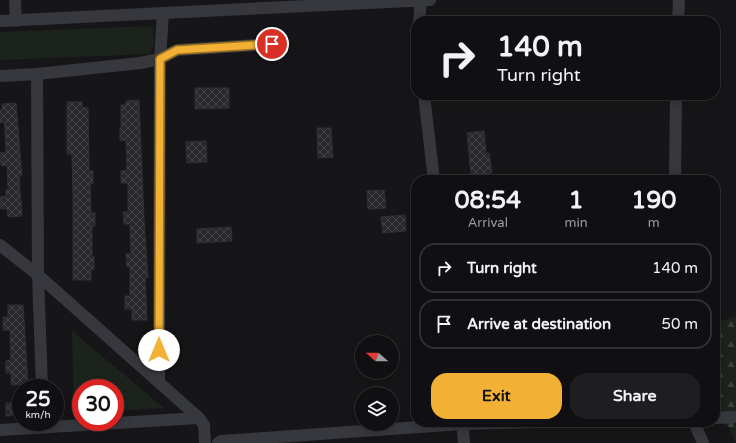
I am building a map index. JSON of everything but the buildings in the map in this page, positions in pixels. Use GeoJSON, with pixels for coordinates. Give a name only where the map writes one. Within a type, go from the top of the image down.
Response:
{"type":"FeatureCollection","features":[{"type":"Feature","properties":{"kind":"street"},"geometry":{"type":"LineString","coordinates":[[15,0],[16,21]]}},
{"type":"Feature","properties":{"kind":"street"},"geometry":{"type":"LineString","coordinates":[[419,16],[421,0]]}},
{"type":"Feature","properties":{"kind":"street"},"geometry":{"type":"LineString","coordinates":[[0,21],[430,0]]}},
{"type":"Feature","properties":{"kind":"street"},"geometry":{"type":"LineString","coordinates":[[678,0],[678,16]]}},
{"type":"Feature","properties":{"kind":"street"},"geometry":{"type":"LineString","coordinates":[[159,381],[160,59],[163,13]]}},
{"type":"Feature","properties":{"kind":"street"},"geometry":{"type":"LineString","coordinates":[[0,76],[140,64],[160,59],[177,50],[272,44]]}},
{"type":"Feature","properties":{"kind":"street"},"geometry":{"type":"LineString","coordinates":[[37,74],[38,275],[42,379]]}},
{"type":"Feature","properties":{"kind":"street"},"geometry":{"type":"LineString","coordinates":[[425,100],[433,175]]}},
{"type":"Feature","properties":{"kind":"street"},"geometry":{"type":"LineString","coordinates":[[675,175],[676,100]]}},
{"type":"Feature","properties":{"kind":"street"},"geometry":{"type":"LineString","coordinates":[[0,245],[38,275],[159,381],[221,442],[411,427]]}},
{"type":"Feature","properties":{"kind":"street"},"geometry":{"type":"LineString","coordinates":[[720,418],[736,417]]}},
{"type":"Feature","properties":{"kind":"street"},"geometry":{"type":"LineString","coordinates":[[64,424],[201,421]]}},
{"type":"Feature","properties":{"kind":"street"},"geometry":{"type":"LineString","coordinates":[[201,421],[205,443]]}},
{"type":"Feature","properties":{"kind":"street"},"geometry":{"type":"LineString","coordinates":[[462,427],[464,443]]}},
{"type":"Feature","properties":{"kind":"street"},"geometry":{"type":"LineString","coordinates":[[696,427],[703,443]]}},
{"type":"Feature","properties":{"kind":"street"},"geometry":{"type":"LineString","coordinates":[[0,430],[12,428]]}},
{"type":"Feature","properties":{"kind":"green space"},"geometry":{"type":"Polygon","coordinates":[[[153,26],[154,44],[150,54],[0,60],[0,32],[153,26]]]}},
{"type":"Feature","properties":{"kind":"green space"},"geometry":{"type":"Polygon","coordinates":[[[736,317],[736,443],[729,427],[720,421],[720,321],[736,317]]]}},
{"type":"Feature","properties":{"kind":"green space"},"geometry":{"type":"Polygon","coordinates":[[[72,331],[164,408],[124,410],[124,379],[73,379],[72,331]]]}},
{"type":"Feature","properties":{"kind":"route"},"geometry":{"type":"LineString","coordinates":[[159,350],[160,59],[177,50],[272,44]]}}]}
